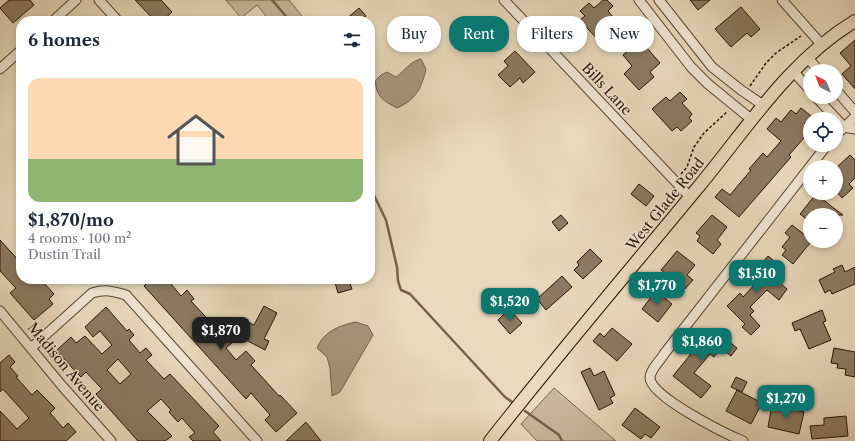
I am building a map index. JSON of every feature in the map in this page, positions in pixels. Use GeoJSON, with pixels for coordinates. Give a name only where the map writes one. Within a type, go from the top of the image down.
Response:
{"type":"FeatureCollection","features":[{"type":"Feature","properties":{"kind":"main road","name":"West Glade Road"},"geometry":{"type":"LineString","coordinates":[[490,441],[690,197],[782,81],[822,45],[855,21]]}},
{"type":"Feature","properties":{"kind":"street"},"geometry":{"type":"LineString","coordinates":[[58,16],[76,0]]}},
{"type":"Feature","properties":{"kind":"street"},"geometry":{"type":"LineString","coordinates":[[99,0],[113,16]]}},
{"type":"Feature","properties":{"kind":"street","name":"Bills Lane"},"geometry":{"type":"LineString","coordinates":[[504,0],[690,197]]}},
{"type":"Feature","properties":{"kind":"street"},"geometry":{"type":"LineString","coordinates":[[639,0],[689,65],[752,120]]}},
{"type":"Feature","properties":{"kind":"street"},"geometry":{"type":"LineString","coordinates":[[659,0],[712,67],[763,105]]}},
{"type":"Feature","properties":{"kind":"street"},"geometry":{"type":"LineString","coordinates":[[782,0],[822,45]]}},
{"type":"Feature","properties":{"kind":"street"},"geometry":{"type":"LineString","coordinates":[[665,35],[678,25]]}},
{"type":"Feature","properties":{"kind":"street"},"geometry":{"type":"LineString","coordinates":[[689,65],[701,54]]}},
{"type":"Feature","properties":{"kind":"street"},"geometry":{"type":"LineString","coordinates":[[0,70],[16,55]]}},
{"type":"Feature","properties":{"kind":"street"},"geometry":{"type":"LineString","coordinates":[[808,58],[813,64]]}},
{"type":"Feature","properties":{"kind":"street"},"geometry":{"type":"LineString","coordinates":[[793,71],[803,82]]}},
{"type":"Feature","properties":{"kind":"street"},"geometry":{"type":"LineString","coordinates":[[715,89],[725,77]]}},
{"type":"Feature","properties":{"kind":"street"},"geometry":{"type":"LineString","coordinates":[[843,100],[854,116],[844,127]]}},
{"type":"Feature","properties":{"kind":"street"},"geometry":{"type":"LineString","coordinates":[[823,104],[844,127],[855,129]]}},
{"type":"Feature","properties":{"kind":"street"},"geometry":{"type":"LineString","coordinates":[[743,441],[696,418],[670,401],[653,385],[650,379],[652,372],[664,354],[822,152]]}},
{"type":"Feature","properties":{"kind":"street"},"geometry":{"type":"LineString","coordinates":[[31,348],[92,294],[102,290],[126,295],[251,439]]}},
{"type":"Feature","properties":{"kind":"street","name":"Madison Avenue"},"geometry":{"type":"LineString","coordinates":[[0,311],[63,387],[111,441]]}},
{"type":"Feature","properties":{"kind":"shaded area"},"geometry":{"type":"Polygon","coordinates":[[[226,0],[289,0],[302,16],[266,16],[257,5],[243,16],[239,16],[226,0]]]}},
{"type":"Feature","properties":{"kind":"shaded area"},"geometry":{"type":"Polygon","coordinates":[[[421,59],[426,69],[420,87],[409,101],[397,108],[388,103],[379,95],[375,81],[381,75],[387,72],[396,77],[411,64],[421,59]]]}},
{"type":"Feature","properties":{"kind":"shaded area"},"geometry":{"type":"Polygon","coordinates":[[[356,322],[368,326],[373,335],[340,392],[332,396],[330,368],[327,357],[317,348],[323,338],[333,330],[356,322]]]}},
{"type":"Feature","properties":{"kind":"shaded area"},"geometry":{"type":"Polygon","coordinates":[[[554,388],[616,441],[537,441],[521,424],[554,388]]]}},
{"type":"Feature","properties":{"kind":"building"},"geometry":{"type":"Polygon","coordinates":[[[9,0],[30,0],[34,5],[21,16],[16,16],[16,20],[13,23],[0,8],[9,0]]]}},
{"type":"Feature","properties":{"kind":"building"},"geometry":{"type":"Polygon","coordinates":[[[135,0],[161,0],[172,12],[168,16],[150,16],[135,0]]]}},
{"type":"Feature","properties":{"kind":"building"},"geometry":{"type":"Polygon","coordinates":[[[603,0],[607,0],[613,6],[608,11],[612,16],[595,16],[595,37],[587,28],[587,16],[580,11],[589,3],[594,8],[603,0]]]}},
{"type":"Feature","properties":{"kind":"building"},"geometry":{"type":"Polygon","coordinates":[[[690,0],[710,0],[698,10],[690,0]]]}},
{"type":"Feature","properties":{"kind":"building"},"geometry":{"type":"Polygon","coordinates":[[[741,7],[760,29],[751,37],[747,33],[731,47],[715,29],[741,7]]]}},
{"type":"Feature","properties":{"kind":"building"},"geometry":{"type":"Polygon","coordinates":[[[359,8],[366,16],[350,16],[359,8]]]}},
{"type":"Feature","properties":{"kind":"building"},"geometry":{"type":"Polygon","coordinates":[[[855,40],[855,89],[843,75],[843,73],[851,66],[840,53],[855,40]]]}},
{"type":"Feature","properties":{"kind":"building"},"geometry":{"type":"Polygon","coordinates":[[[515,51],[535,72],[523,83],[520,78],[510,87],[498,75],[508,66],[504,61],[515,51]]]}},
{"type":"Feature","properties":{"kind":"building"},"geometry":{"type":"Polygon","coordinates":[[[626,52],[650,52],[660,63],[650,72],[654,77],[639,90],[624,74],[632,66],[623,55],[626,52]]]}},
{"type":"Feature","properties":{"kind":"building"},"geometry":{"type":"Polygon","coordinates":[[[680,92],[687,99],[682,103],[692,114],[689,118],[692,121],[681,131],[677,127],[672,131],[652,109],[666,97],[670,101],[680,92]]]}},
{"type":"Feature","properties":{"kind":"building"},"geometry":{"type":"Polygon","coordinates":[[[801,108],[806,112],[803,112],[803,139],[789,155],[791,157],[739,217],[715,197],[722,189],[730,195],[763,153],[767,157],[781,141],[767,129],[776,118],[781,122],[791,110],[796,114],[801,108]]]}},
{"type":"Feature","properties":{"kind":"building"},"geometry":{"type":"Polygon","coordinates":[[[850,155],[855,160],[855,178],[849,184],[853,188],[843,197],[843,162],[850,155]]]}},
{"type":"Feature","properties":{"kind":"building"},"geometry":{"type":"Polygon","coordinates":[[[639,184],[654,196],[646,206],[631,194],[639,184]]]}},
{"type":"Feature","properties":{"kind":"building"},"geometry":{"type":"Polygon","coordinates":[[[811,200],[824,200],[834,208],[805,208],[811,200]]]}},
{"type":"Feature","properties":{"kind":"building"},"geometry":{"type":"Polygon","coordinates":[[[561,215],[568,223],[559,231],[552,222],[561,215]]]}},
{"type":"Feature","properties":{"kind":"building"},"geometry":{"type":"Polygon","coordinates":[[[712,215],[727,227],[717,240],[721,244],[713,254],[697,241],[700,236],[696,233],[712,215]]]}},
{"type":"Feature","properties":{"kind":"building"},"geometry":{"type":"Polygon","coordinates":[[[792,225],[803,234],[803,248],[806,248],[793,264],[782,255],[786,250],[782,247],[790,237],[785,233],[792,225]]]}},
{"type":"Feature","properties":{"kind":"building"},"geometry":{"type":"Polygon","coordinates":[[[0,240],[16,258],[16,284],[45,284],[54,294],[49,299],[53,304],[34,320],[10,293],[16,288],[0,271],[0,240]]]}},
{"type":"Feature","properties":{"kind":"building"},"geometry":{"type":"Polygon","coordinates":[[[590,249],[602,261],[583,279],[574,270],[579,265],[577,262],[590,249]]]}},
{"type":"Feature","properties":{"kind":"building"},"geometry":{"type":"Polygon","coordinates":[[[677,251],[695,265],[687,275],[693,280],[685,289],[661,270],[677,251]]]}},
{"type":"Feature","properties":{"kind":"building"},"geometry":{"type":"Polygon","coordinates":[[[768,256],[779,265],[771,275],[787,289],[779,300],[767,290],[750,307],[754,311],[750,315],[760,326],[751,335],[742,327],[745,324],[727,306],[740,293],[743,297],[757,282],[750,277],[768,256]]]}},
{"type":"Feature","properties":{"kind":"building"},"geometry":{"type":"Polygon","coordinates":[[[842,265],[845,272],[855,267],[855,284],[832,294],[830,290],[825,293],[819,280],[835,272],[833,269],[842,265]]]}},
{"type":"Feature","properties":{"kind":"building"},"geometry":{"type":"Polygon","coordinates":[[[562,276],[572,287],[546,310],[537,299],[562,276]]]}},
{"type":"Feature","properties":{"kind":"building"},"geometry":{"type":"Polygon","coordinates":[[[146,284],[171,284],[181,296],[187,290],[194,299],[191,301],[214,326],[213,328],[222,338],[226,334],[233,342],[226,348],[236,360],[246,351],[255,361],[251,365],[279,396],[280,395],[297,413],[276,432],[265,420],[270,415],[251,393],[246,399],[144,286],[146,284]]]}},
{"type":"Feature","properties":{"kind":"building"},"geometry":{"type":"Polygon","coordinates":[[[335,284],[350,284],[352,289],[338,293],[335,284]]]}},
{"type":"Feature","properties":{"kind":"building"},"geometry":{"type":"Polygon","coordinates":[[[656,291],[672,304],[658,322],[642,309],[656,291]]]}},
{"type":"Feature","properties":{"kind":"building"},"geometry":{"type":"Polygon","coordinates":[[[264,306],[277,313],[264,339],[269,341],[265,350],[240,337],[248,322],[254,325],[264,306]]]}},
{"type":"Feature","properties":{"kind":"building"},"geometry":{"type":"Polygon","coordinates":[[[106,307],[127,331],[129,329],[134,335],[129,340],[140,353],[146,348],[152,355],[146,360],[164,379],[170,374],[219,426],[213,432],[221,441],[193,441],[189,437],[195,433],[182,418],[178,422],[169,412],[171,410],[161,399],[147,411],[172,436],[165,441],[138,441],[96,394],[102,389],[86,372],[81,377],[56,351],[71,337],[76,343],[85,336],[102,354],[112,345],[100,331],[93,337],[85,327],[106,307]],[[118,359],[107,370],[120,384],[131,374],[118,359]]]}},
{"type":"Feature","properties":{"kind":"building"},"geometry":{"type":"Polygon","coordinates":[[[509,309],[522,323],[510,334],[498,320],[509,309]]]}},
{"type":"Feature","properties":{"kind":"building"},"geometry":{"type":"Polygon","coordinates":[[[822,310],[826,321],[823,322],[831,340],[809,349],[800,329],[795,331],[792,323],[822,310]]]}},
{"type":"Feature","properties":{"kind":"building"},"geometry":{"type":"Polygon","coordinates":[[[612,328],[632,344],[617,361],[593,341],[600,333],[604,337],[612,328]]]}},
{"type":"Feature","properties":{"kind":"building"},"geometry":{"type":"Polygon","coordinates":[[[712,328],[737,348],[731,356],[721,348],[714,357],[710,354],[694,373],[711,386],[701,398],[673,376],[712,328]]]}},
{"type":"Feature","properties":{"kind":"building"},"geometry":{"type":"Polygon","coordinates":[[[834,348],[855,352],[855,377],[845,375],[846,369],[837,368],[838,364],[831,363],[834,348]]]}},
{"type":"Feature","properties":{"kind":"building"},"geometry":{"type":"Polygon","coordinates":[[[9,355],[15,362],[10,367],[18,376],[16,377],[32,395],[37,390],[55,408],[50,413],[63,428],[68,423],[76,432],[66,441],[0,441],[0,411],[17,429],[29,418],[3,389],[0,392],[0,363],[9,355]]]}},
{"type":"Feature","properties":{"kind":"building"},"geometry":{"type":"Polygon","coordinates":[[[590,368],[594,376],[604,371],[615,395],[610,398],[613,403],[599,410],[581,372],[590,368]]]}},
{"type":"Feature","properties":{"kind":"building"},"geometry":{"type":"Polygon","coordinates":[[[736,377],[747,382],[742,392],[731,387],[736,377]]]}},
{"type":"Feature","properties":{"kind":"building"},"geometry":{"type":"Polygon","coordinates":[[[737,390],[762,403],[751,424],[726,411],[737,390]]]}},
{"type":"Feature","properties":{"kind":"building"},"geometry":{"type":"Polygon","coordinates":[[[772,405],[804,412],[799,434],[768,427],[772,405]]]}},
{"type":"Feature","properties":{"kind":"building"},"geometry":{"type":"Polygon","coordinates":[[[635,408],[660,427],[651,438],[645,434],[641,439],[622,425],[635,408]]]}},
{"type":"Feature","properties":{"kind":"building"},"geometry":{"type":"Polygon","coordinates":[[[846,416],[848,436],[812,439],[810,426],[824,425],[824,418],[846,416]]]}},
{"type":"Feature","properties":{"kind":"building"},"geometry":{"type":"Polygon","coordinates":[[[306,422],[321,441],[286,441],[306,422]]]}},
{"type":"Feature","properties":{"kind":"waterway"},"geometry":{"type":"LineString","coordinates":[[272,0],[286,16]]}},
{"type":"Feature","properties":{"kind":"waterway"},"geometry":{"type":"LineString","coordinates":[[375,197],[386,220],[401,290],[410,294],[505,397],[512,402]]}},
{"type":"Feature","properties":{"kind":"waterway"},"geometry":{"type":"LineString","coordinates":[[525,411],[559,435],[562,441]]}}]}
